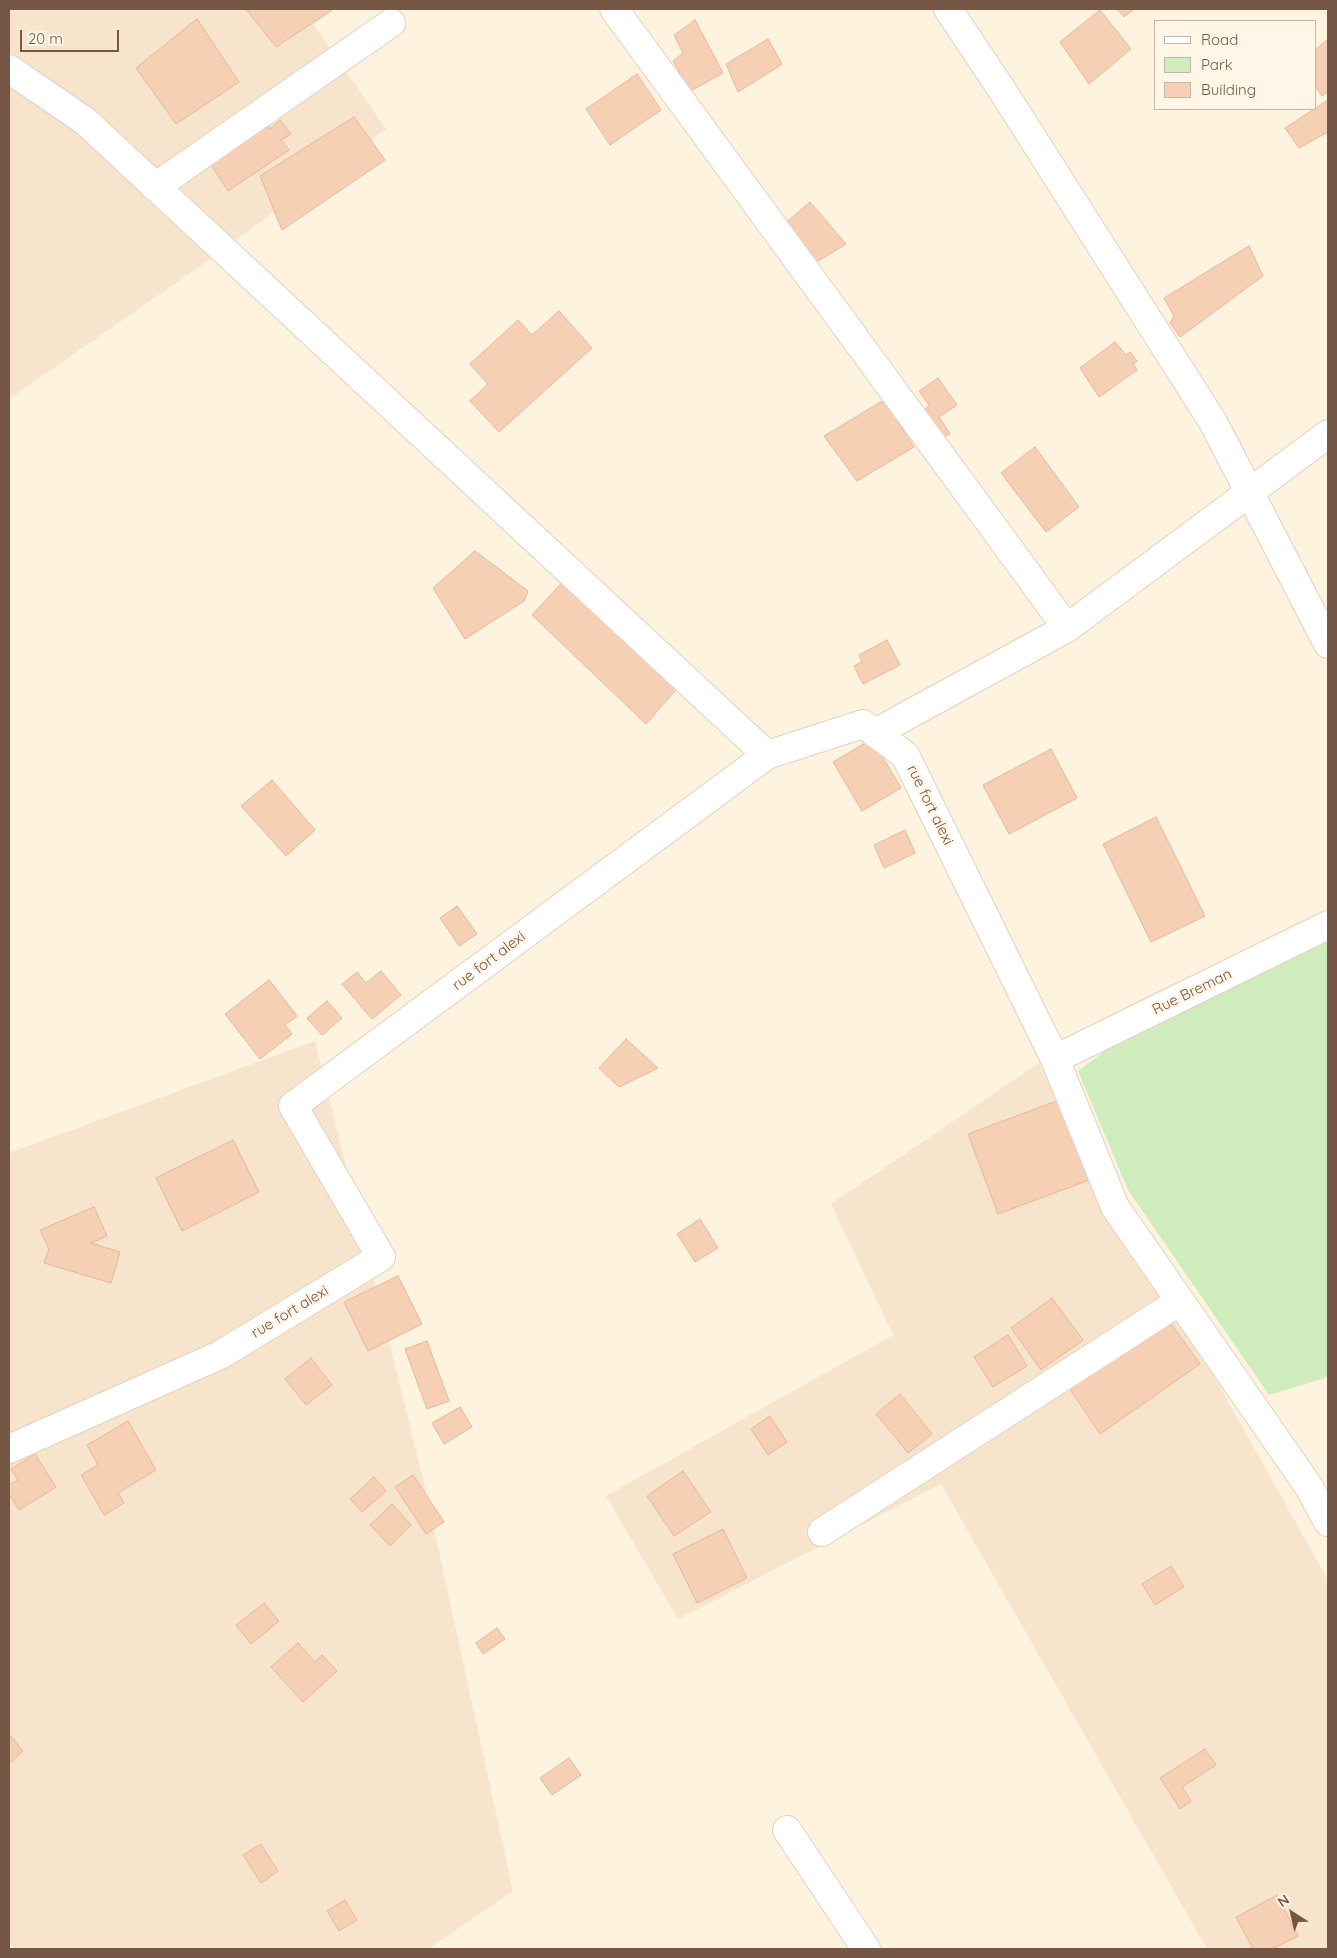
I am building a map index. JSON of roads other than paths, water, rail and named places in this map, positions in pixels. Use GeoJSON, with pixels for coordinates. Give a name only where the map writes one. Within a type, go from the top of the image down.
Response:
{"type":"FeatureCollection","features":[{"type":"Feature","properties":{"kind":"street"},"geometry":{"type":"LineString","coordinates":[[614,9],[1067,628]]}},
{"type":"Feature","properties":{"kind":"street"},"geometry":{"type":"LineString","coordinates":[[948,9],[1002,90],[1213,422],[1328,644]]}},
{"type":"Feature","properties":{"kind":"street"},"geometry":{"type":"LineString","coordinates":[[155,187],[391,23]]}},
{"type":"Feature","properties":{"kind":"street"},"geometry":{"type":"LineString","coordinates":[[9,69],[85,121],[767,755]]}},
{"type":"Feature","properties":{"kind":"street"},"geometry":{"type":"LineString","coordinates":[[875,733],[1067,628],[1328,434]]}},
{"type":"Feature","properties":{"kind":"street","name":"rue fort alexi"},"geometry":{"type":"LineString","coordinates":[[9,1449],[220,1355],[381,1257],[293,1106],[767,755],[863,724],[905,755],[1055,1059],[1115,1208],[1310,1487],[1328,1522]]}},
{"type":"Feature","properties":{"kind":"street","name":"Rue Breman"},"geometry":{"type":"LineString","coordinates":[[1055,1059],[1328,925]]}},
{"type":"Feature","properties":{"kind":"street"},"geometry":{"type":"LineString","coordinates":[[822,1532],[1180,1301]]}},
{"type":"Feature","properties":{"kind":"street"},"geometry":{"type":"LineString","coordinates":[[786,1830],[866,1949]]}}]}
